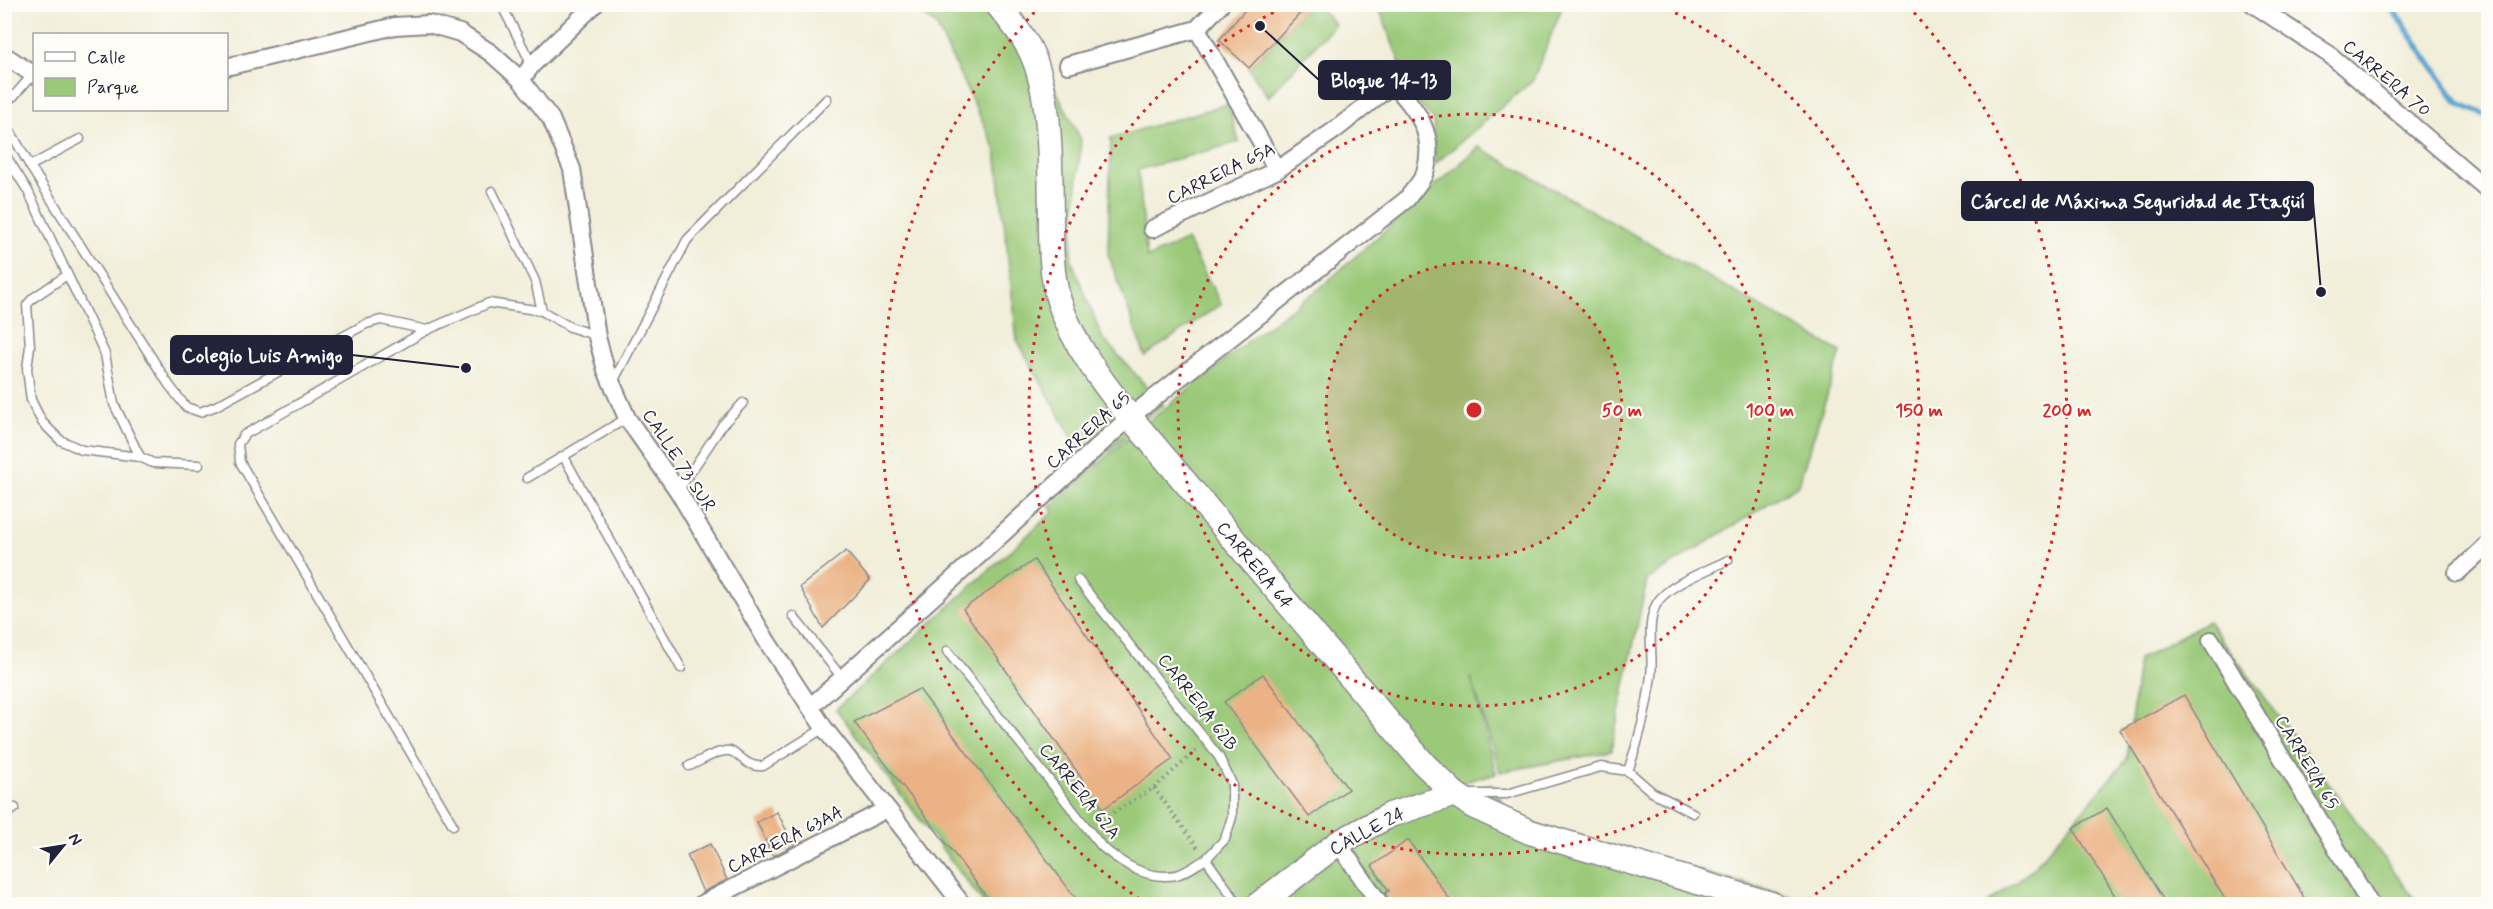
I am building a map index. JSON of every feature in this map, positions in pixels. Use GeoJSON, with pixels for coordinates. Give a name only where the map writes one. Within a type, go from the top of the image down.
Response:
{"type":"FeatureCollection","features":[{"type":"Feature","properties":{"kind":"street"},"geometry":{"type":"LineString","coordinates":[[521,80],[532,65],[595,4]]}},
{"type":"Feature","properties":{"kind":"street","name":"CARRERA 64"},"geometry":{"type":"LineString","coordinates":[[997,4],[1026,42],[1045,91],[1052,257],[1059,300],[1078,344],[1102,381],[1130,417],[1424,765],[1455,794],[1490,815],[1530,832],[1771,904]]}},
{"type":"Feature","properties":{"kind":"street"},"geometry":{"type":"LineString","coordinates":[[1068,65],[1197,28],[1221,4]]}},
{"type":"Feature","properties":{"kind":"street","name":"CARRERA 70"},"geometry":{"type":"LineString","coordinates":[[2253,4],[2330,55],[2488,190]]}},
{"type":"Feature","properties":{"kind":"street","name":"CALLE 73 SUR"},"geometry":{"type":"LineString","coordinates":[[228,67],[395,26],[429,24],[460,33],[491,53],[521,80],[551,119],[572,169],[597,337],[612,385],[627,418],[678,491],[768,643],[824,728],[962,904]]}},
{"type":"Feature","properties":{"kind":"street"},"geometry":{"type":"LineString","coordinates":[[1197,28],[1277,170]]}},
{"type":"Feature","properties":{"kind":"street"},"geometry":{"type":"LineString","coordinates":[[4,55],[33,73]]}},
{"type":"Feature","properties":{"kind":"street","name":"CARRERA 65"},"geometry":{"type":"LineString","coordinates":[[810,706],[843,679],[1130,417],[1407,199],[1425,174],[1428,156],[1426,138],[1415,106],[1392,84]]}},
{"type":"Feature","properties":{"kind":"street","name":"CARRERA 65A"},"geometry":{"type":"LineString","coordinates":[[1152,229],[1277,170],[1335,130],[1392,84]]}},
{"type":"Feature","properties":{"kind":"street"},"geometry":{"type":"LineString","coordinates":[[2457,573],[2488,544]]}},
{"type":"Feature","properties":{"kind":"street","name":"CARRERA 65"},"geometry":{"type":"LineString","coordinates":[[2211,640],[2370,904]]}},
{"type":"Feature","properties":{"kind":"street","name":"CALLE 24"},"geometry":{"type":"LineString","coordinates":[[1259,904],[1338,843],[1390,815],[1455,794]]}},
{"type":"Feature","properties":{"kind":"street","name":"CARRERA 63AA"},"geometry":{"type":"LineString","coordinates":[[702,904],[886,809]]}},
{"type":"Feature","properties":{"kind":"street"},"geometry":{"type":"LineString","coordinates":[[1338,843],[1380,904]]}},
{"type":"Feature","properties":{"kind":"lane"},"geometry":{"type":"LineString","coordinates":[[501,4],[532,65]]}},
{"type":"Feature","properties":{"kind":"lane"},"geometry":{"type":"LineString","coordinates":[[4,102],[14,96],[33,75]]}},
{"type":"Feature","properties":{"kind":"lane"},"geometry":{"type":"LineString","coordinates":[[612,385],[687,240],[827,99]]}},
{"type":"Feature","properties":{"kind":"lane"},"geometry":{"type":"LineString","coordinates":[[8,127],[30,166],[186,407],[200,412],[216,406],[366,324],[381,320],[427,330]]}},
{"type":"Feature","properties":{"kind":"lane"},"geometry":{"type":"LineString","coordinates":[[30,166],[81,139]]}},
{"type":"Feature","properties":{"kind":"lane"},"geometry":{"type":"LineString","coordinates":[[4,153],[28,191],[105,354],[114,404],[140,457]]}},
{"type":"Feature","properties":{"kind":"lane"},"geometry":{"type":"LineString","coordinates":[[492,191],[534,281],[542,311]]}},
{"type":"Feature","properties":{"kind":"lane"},"geometry":{"type":"LineString","coordinates":[[67,275],[33,298],[27,305],[30,346],[27,369],[31,400],[42,422],[60,440],[82,450],[140,457],[153,463],[199,465]]}},
{"type":"Feature","properties":{"kind":"lane"},"geometry":{"type":"LineString","coordinates":[[453,825],[240,462],[237,444],[244,435],[262,424],[427,330],[489,303],[542,311],[570,327],[597,337]]}},
{"type":"Feature","properties":{"kind":"lane"},"geometry":{"type":"LineString","coordinates":[[678,491],[723,424],[743,403]]}},
{"type":"Feature","properties":{"kind":"lane"},"geometry":{"type":"LineString","coordinates":[[527,478],[627,418]]}},
{"type":"Feature","properties":{"kind":"lane"},"geometry":{"type":"LineString","coordinates":[[564,457],[681,668]]}},
{"type":"Feature","properties":{"kind":"lane"},"geometry":{"type":"LineString","coordinates":[[1628,771],[1644,718],[1652,674],[1651,628],[1656,603],[1669,590],[1728,560]]}},
{"type":"Feature","properties":{"kind":"lane","name":"CARRERA 62B"},"geometry":{"type":"LineString","coordinates":[[1078,580],[1219,757],[1232,784],[1232,817],[1224,839],[1206,859]]}},
{"type":"Feature","properties":{"kind":"lane"},"geometry":{"type":"LineString","coordinates":[[793,616],[843,679]]}},
{"type":"Feature","properties":{"kind":"lane","name":"CARRERA 62A"},"geometry":{"type":"LineString","coordinates":[[947,651],[1087,829],[1102,847],[1125,866],[1149,874],[1177,875],[1206,859]]}},
{"type":"Feature","properties":{"kind":"lane"},"geometry":{"type":"LineString","coordinates":[[689,766],[725,751],[734,752],[746,764],[755,767],[763,766],[824,728]]}},
{"type":"Feature","properties":{"kind":"lane"},"geometry":{"type":"LineString","coordinates":[[1455,794],[1507,794],[1601,767],[1628,771],[1652,792],[1693,813]]}},
{"type":"Feature","properties":{"kind":"lane"},"geometry":{"type":"LineString","coordinates":[[4,816],[15,808]]}},
{"type":"Feature","properties":{"kind":"lane"},"geometry":{"type":"LineString","coordinates":[[1206,859],[1238,904]]}},
{"type":"Feature","properties":{"kind":"path"},"geometry":{"type":"LineString","coordinates":[[1087,829],[1154,788],[1206,740]]}},
{"type":"Feature","properties":{"kind":"path"},"geometry":{"type":"LineString","coordinates":[[1154,788],[1196,845]]}},
{"type":"Feature","properties":{"kind":"green space"},"geometry":{"type":"Polygon","coordinates":[[[909,5],[1013,5],[1081,140],[1071,259],[1102,337],[1163,405],[1089,467],[1017,340],[996,150],[936,25],[909,5]]]}},
{"type":"Feature","properties":{"kind":"green space"},"geometry":{"type":"Polygon","coordinates":[[[1308,5],[1316,5],[1335,24],[1268,97],[1249,68],[1308,5]]]}},
{"type":"Feature","properties":{"kind":"green space"},"geometry":{"type":"Polygon","coordinates":[[[1378,5],[1563,5],[1533,80],[1435,164],[1433,118],[1414,100],[1378,5]]]}},
{"type":"Feature","properties":{"kind":"green space"},"geometry":{"type":"Polygon","coordinates":[[[1228,104],[1239,142],[1138,170],[1147,258],[1187,240],[1221,304],[1145,356],[1108,254],[1111,138],[1228,104]]]}},
{"type":"Feature","properties":{"kind":"green space"},"geometry":{"type":"Polygon","coordinates":[[[1479,147],[1841,352],[1798,485],[1647,580],[1611,751],[1500,772],[1471,677],[1496,773],[1451,786],[1413,792],[1423,804],[1492,784],[1512,819],[1820,904],[984,904],[836,709],[1053,512],[1050,507],[1120,445],[1253,337],[1320,288],[1479,147]]]}},
{"type":"Feature","properties":{"kind":"green space"},"geometry":{"type":"Polygon","coordinates":[[[2208,621],[2418,904],[1987,904],[2033,868],[2127,759],[2138,660],[2208,621]]]}},
{"type":"Feature","properties":{"kind":"building"},"geometry":{"type":"Polygon","coordinates":[[[1250,4],[1309,4],[1249,68],[1219,40],[1250,4]]]}},
{"type":"Feature","properties":{"kind":"building"},"geometry":{"type":"Polygon","coordinates":[[[846,551],[870,580],[823,628],[800,587],[846,551]]]}},
{"type":"Feature","properties":{"kind":"building"},"geometry":{"type":"Polygon","coordinates":[[[1034,560],[1173,759],[1103,809],[963,609],[1034,560]]]}},
{"type":"Feature","properties":{"kind":"building"},"geometry":{"type":"Polygon","coordinates":[[[1263,674],[1348,789],[1309,817],[1224,702],[1263,674]]]}},
{"type":"Feature","properties":{"kind":"building"},"geometry":{"type":"Polygon","coordinates":[[[919,689],[1080,904],[992,904],[854,722],[919,689]]]}},
{"type":"Feature","properties":{"kind":"building"},"geometry":{"type":"Polygon","coordinates":[[[2184,695],[2308,904],[2228,904],[2120,730],[2184,695]]]}},
{"type":"Feature","properties":{"kind":"building"},"geometry":{"type":"Polygon","coordinates":[[[2107,808],[2166,904],[2120,904],[2073,828],[2107,808]]]}},
{"type":"Feature","properties":{"kind":"building"},"geometry":{"type":"Polygon","coordinates":[[[777,812],[794,845],[773,856],[757,822],[777,812]]]}},
{"type":"Feature","properties":{"kind":"building"},"geometry":{"type":"Polygon","coordinates":[[[1408,840],[1453,904],[1390,904],[1385,893],[1389,891],[1372,866],[1408,840]]]}},
{"type":"Feature","properties":{"kind":"building"},"geometry":{"type":"Polygon","coordinates":[[[710,844],[727,880],[703,892],[687,855],[710,844]]]}},
{"type":"Feature","properties":{"kind":"waterway"},"geometry":{"type":"LineString","coordinates":[[2389,4],[2458,103],[2488,116]]}},
{"type":"Feature","properties":{"kind":"place","name":"Bloque 14-13"},"geometry":{"type":"Point","coordinates":[1260,26]}},
{"type":"Feature","properties":{"kind":"place","name":"Cárcel de Máxima Seguridad de Itagüí"},"geometry":{"type":"Point","coordinates":[2321,292]}},
{"type":"Feature","properties":{"kind":"place","name":"Colegio Luis Amigo"},"geometry":{"type":"Point","coordinates":[466,368]}}]}
